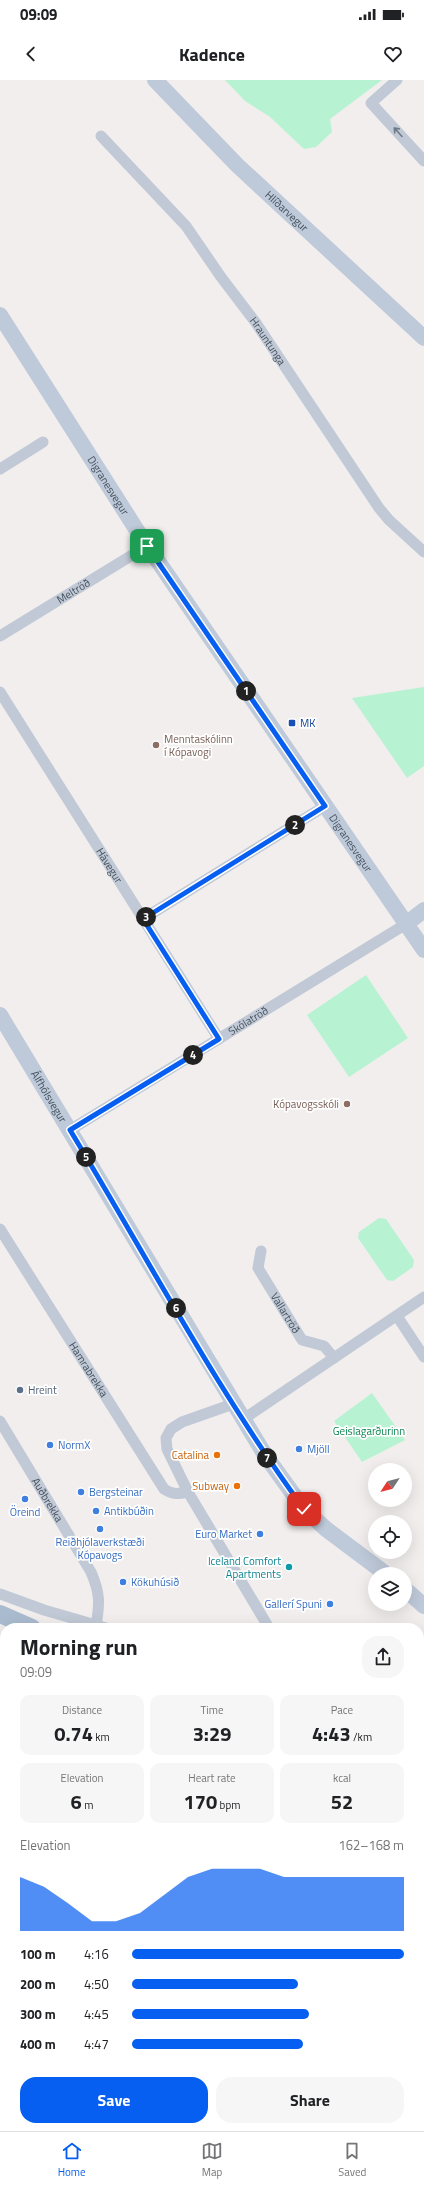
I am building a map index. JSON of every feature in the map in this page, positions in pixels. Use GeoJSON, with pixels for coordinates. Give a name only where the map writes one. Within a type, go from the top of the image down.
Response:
{"type":"FeatureCollection","features":[{"type":"Feature","properties":{"kind":"main road"},"geometry":{"type":"LineString","coordinates":[[0,1614],[21,1623]]}},
{"type":"Feature","properties":{"kind":"street","name":"Hlíðarvegur"},"geometry":{"type":"LineString","coordinates":[[155,80],[237,165],[424,338]]}},
{"type":"Feature","properties":{"kind":"street"},"geometry":{"type":"LineString","coordinates":[[397,80],[371,103],[424,161]]}},
{"type":"Feature","properties":{"kind":"street","name":"Hrauntunga"},"geometry":{"type":"LineString","coordinates":[[101,136],[186,226],[256,324],[380,508],[389,520],[424,552]]}},
{"type":"Feature","properties":{"kind":"street","name":"Digranesvegur"},"geometry":{"type":"LineString","coordinates":[[0,315],[147,546],[424,950]]}},
{"type":"Feature","properties":{"kind":"street"},"geometry":{"type":"LineString","coordinates":[[0,469],[43,442]]}},
{"type":"Feature","properties":{"kind":"street","name":"Meltröð"},"geometry":{"type":"LineString","coordinates":[[0,636],[147,546]]}},
{"type":"Feature","properties":{"kind":"street","name":"Hávegur"},"geometry":{"type":"LineString","coordinates":[[0,692],[219,1039]]}},
{"type":"Feature","properties":{"kind":"street"},"geometry":{"type":"LineString","coordinates":[[143,919],[325,806]]}},
{"type":"Feature","properties":{"kind":"street"},"geometry":{"type":"LineString","coordinates":[[406,924],[424,910]]}},
{"type":"Feature","properties":{"kind":"street","name":"Skólatröð"},"geometry":{"type":"LineString","coordinates":[[70,1130],[406,924]]}},
{"type":"Feature","properties":{"kind":"street","name":"Álfhólsvegur"},"geometry":{"type":"LineString","coordinates":[[0,1015],[242,1420],[265,1455],[304,1509],[326,1529],[377,1567]]}},
{"type":"Feature","properties":{"kind":"street","name":"Hamrabrekka"},"geometry":{"type":"LineString","coordinates":[[0,1229],[164,1489],[170,1493],[177,1494],[188,1492]]}},
{"type":"Feature","properties":{"kind":"street","name":"Vallartröð"},"geometry":{"type":"LineString","coordinates":[[261,1250],[258,1268],[302,1340],[324,1346],[334,1358]]}},
{"type":"Feature","properties":{"kind":"street"},"geometry":{"type":"LineString","coordinates":[[242,1420],[424,1297]]}},
{"type":"Feature","properties":{"kind":"street"},"geometry":{"type":"LineString","coordinates":[[397,1316],[424,1356]]}},
{"type":"Feature","properties":{"kind":"street"},"geometry":{"type":"LineString","coordinates":[[233,1404],[182,1422],[171,1429],[166,1438],[167,1449],[188,1492],[266,1623]]}},
{"type":"Feature","properties":{"kind":"street","name":"Auðbrekka"},"geometry":{"type":"LineString","coordinates":[[0,1421],[91,1572],[98,1590],[101,1623]]}},
{"type":"Feature","properties":{"kind":"street"},"geometry":{"type":"LineString","coordinates":[[0,1594],[44,1610],[88,1623]]}},
{"type":"Feature","properties":{"kind":"street"},"geometry":{"type":"LineString","coordinates":[[412,1595],[424,1606]]}},
{"type":"Feature","properties":{"kind":"green space"},"geometry":{"type":"Polygon","coordinates":[[[225,80],[382,80],[330,119],[332,132],[316,147],[304,149],[270,117],[245,101],[225,80]]]}},
{"type":"Feature","properties":{"kind":"green space"},"geometry":{"type":"Polygon","coordinates":[[[424,687],[424,766],[407,778],[352,698],[424,687]]]}},
{"type":"Feature","properties":{"kind":"green space"},"geometry":{"type":"Polygon","coordinates":[[[366,975],[408,1038],[349,1077],[307,1015],[366,975]]]}},
{"type":"Feature","properties":{"kind":"green space"},"geometry":{"type":"Polygon","coordinates":[[[379,1218],[386,1219],[414,1260],[413,1267],[393,1281],[387,1280],[358,1238],[359,1232],[379,1218]]]}},
{"type":"Feature","properties":{"kind":"green space","name":"Geislagarðurinn"},"geometry":{"type":"Polygon","coordinates":[[[372,1393],[405,1440],[362,1462],[334,1421],[372,1393]]]}},
{"type":"Feature","properties":{"kind":"place","name":"MK"},"geometry":{"type":"Point","coordinates":[292,723]}},
{"type":"Feature","properties":{"kind":"place","name":"Menntaskólinn í Kópavogi"},"geometry":{"type":"Point","coordinates":[156,745]}},
{"type":"Feature","properties":{"kind":"place","name":"Kópavogsskóli"},"geometry":{"type":"Point","coordinates":[347,1104]}},
{"type":"Feature","properties":{"kind":"place","name":"Hreint"},"geometry":{"type":"Point","coordinates":[20,1390]}},
{"type":"Feature","properties":{"kind":"place","name":"NormX"},"geometry":{"type":"Point","coordinates":[50,1445]}},
{"type":"Feature","properties":{"kind":"place","name":"Mjöll"},"geometry":{"type":"Point","coordinates":[299,1449]}},
{"type":"Feature","properties":{"kind":"place","name":"Catalina"},"geometry":{"type":"Point","coordinates":[217,1455]}},
{"type":"Feature","properties":{"kind":"place","name":"Subway"},"geometry":{"type":"Point","coordinates":[237,1486]}},
{"type":"Feature","properties":{"kind":"place","name":"Bergsteinar"},"geometry":{"type":"Point","coordinates":[81,1492]}},
{"type":"Feature","properties":{"kind":"place","name":"Öreind"},"geometry":{"type":"Point","coordinates":[25,1499]}},
{"type":"Feature","properties":{"kind":"place","name":"Antikbúðin"},"geometry":{"type":"Point","coordinates":[96,1511]}},
{"type":"Feature","properties":{"kind":"place","name":"Reiðhjólaverkstæði Kópavogs"},"geometry":{"type":"Point","coordinates":[100,1529]}},
{"type":"Feature","properties":{"kind":"place","name":"Euro Market"},"geometry":{"type":"Point","coordinates":[260,1534]}},
{"type":"Feature","properties":{"kind":"place","name":"Iceland Comfort Apartments"},"geometry":{"type":"Point","coordinates":[289,1567]}},
{"type":"Feature","properties":{"kind":"place","name":"Kökuhúsið"},"geometry":{"type":"Point","coordinates":[123,1582]}},
{"type":"Feature","properties":{"kind":"place","name":"Gallerí Spuni"},"geometry":{"type":"Point","coordinates":[330,1604]}},
{"type":"Feature","properties":{"kind":"route"},"geometry":{"type":"LineString","coordinates":[[147,546],[325,806],[143,919],[219,1039],[70,1130],[233,1404],[265,1455],[304,1509]]}}]}
